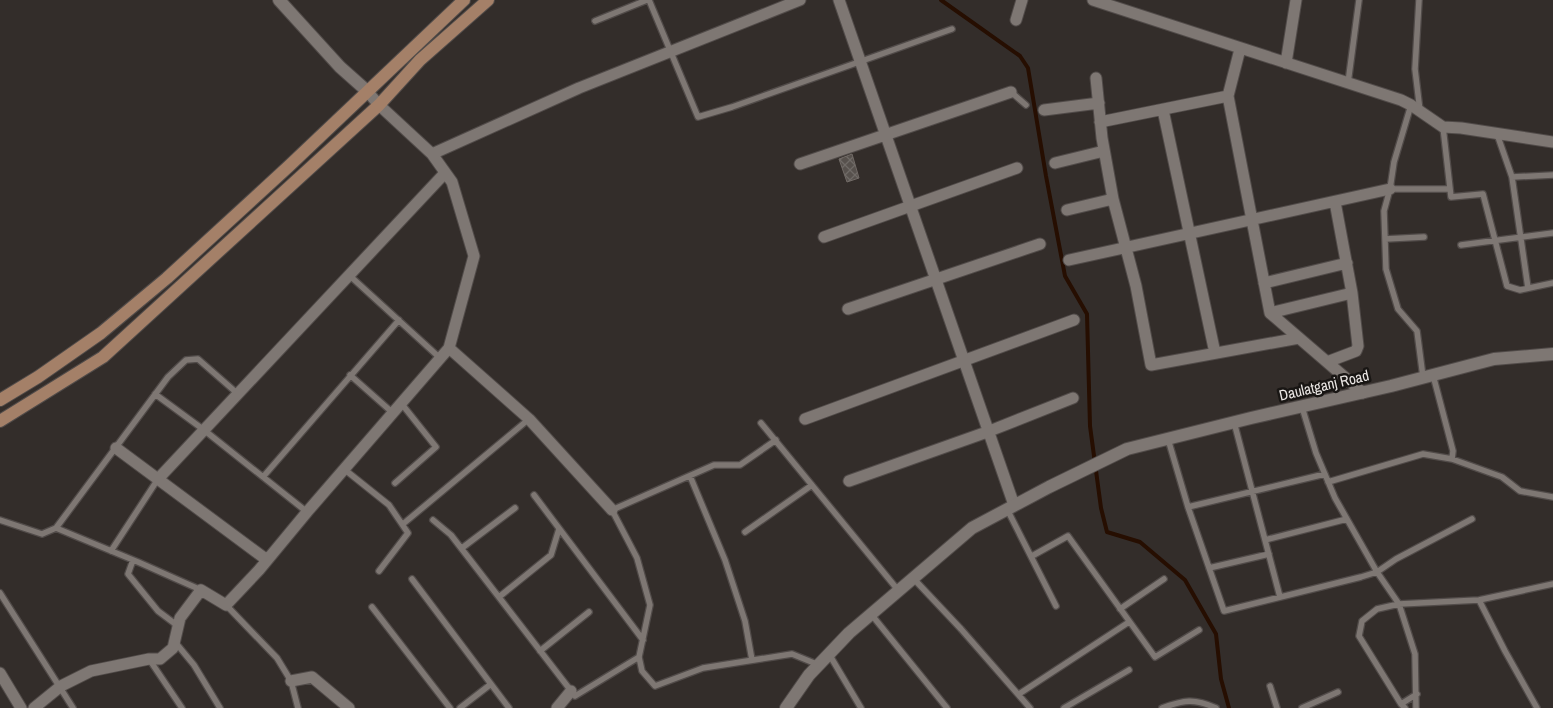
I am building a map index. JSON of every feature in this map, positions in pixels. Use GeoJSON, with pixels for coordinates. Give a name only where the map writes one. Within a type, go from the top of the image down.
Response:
{"type":"FeatureCollection","features":[{"type":"Feature","properties":{"kind":"main road"},"geometry":{"type":"LineString","coordinates":[[0,400],[38,377],[101,333],[167,278],[289,166],[464,0]]}},
{"type":"Feature","properties":{"kind":"main road"},"geometry":{"type":"LineString","coordinates":[[0,421],[103,357],[379,105],[420,60],[488,0]]}},
{"type":"Feature","properties":{"kind":"street"},"geometry":{"type":"LineString","coordinates":[[34,708],[61,686],[91,671],[149,659],[160,659],[173,648],[180,618],[201,590],[226,605],[449,348],[474,256],[452,182],[432,154],[340,67],[279,0]]}},
{"type":"Feature","properties":{"kind":"street"},"geometry":{"type":"LineString","coordinates":[[432,154],[579,88],[671,51],[774,5],[800,0]]}},
{"type":"Feature","properties":{"kind":"street"},"geometry":{"type":"LineString","coordinates":[[839,0],[964,361],[1011,507]]}},
{"type":"Feature","properties":{"kind":"street"},"geometry":{"type":"LineString","coordinates":[[1016,20],[1022,0]]}},
{"type":"Feature","properties":{"kind":"street"},"geometry":{"type":"LineString","coordinates":[[1093,0],[1401,100],[1443,127],[1553,142]]}},
{"type":"Feature","properties":{"kind":"street"},"geometry":{"type":"LineString","coordinates":[[1286,63],[1296,0]]}},
{"type":"Feature","properties":{"kind":"street"},"geometry":{"type":"LineString","coordinates":[[1240,48],[1228,96],[1270,313],[1362,392]]}},
{"type":"Feature","properties":{"kind":"street"},"geometry":{"type":"LineString","coordinates":[[1096,78],[1104,151],[1113,199],[1136,286],[1151,364],[1299,338]]}},
{"type":"Feature","properties":{"kind":"street"},"geometry":{"type":"LineString","coordinates":[[800,164],[1011,92]]}},
{"type":"Feature","properties":{"kind":"street"},"geometry":{"type":"LineString","coordinates":[[1100,122],[1228,96]]}},
{"type":"Feature","properties":{"kind":"street"},"geometry":{"type":"LineString","coordinates":[[1044,110],[1099,103]]}},
{"type":"Feature","properties":{"kind":"street"},"geometry":{"type":"LineString","coordinates":[[1163,110],[1215,353]]}},
{"type":"Feature","properties":{"kind":"street"},"geometry":{"type":"LineString","coordinates":[[1055,163],[1104,151]]}},
{"type":"Feature","properties":{"kind":"street"},"geometry":{"type":"LineString","coordinates":[[824,237],[1017,168]]}},
{"type":"Feature","properties":{"kind":"street"},"geometry":{"type":"LineString","coordinates":[[158,479],[445,173]]}},
{"type":"Feature","properties":{"kind":"street"},"geometry":{"type":"LineString","coordinates":[[1068,260],[1390,189]]}},
{"type":"Feature","properties":{"kind":"street"},"geometry":{"type":"LineString","coordinates":[[1067,210],[1113,199]]}},
{"type":"Feature","properties":{"kind":"street"},"geometry":{"type":"LineString","coordinates":[[1327,362],[1356,351],[1358,346],[1352,293],[1335,202]]}},
{"type":"Feature","properties":{"kind":"street"},"geometry":{"type":"LineString","coordinates":[[848,309],[1040,244]]}},
{"type":"Feature","properties":{"kind":"street"},"geometry":{"type":"LineString","coordinates":[[1264,283],[1347,263]]}},
{"type":"Feature","properties":{"kind":"street"},"geometry":{"type":"LineString","coordinates":[[1270,313],[1352,293]]}},
{"type":"Feature","properties":{"kind":"street"},"geometry":{"type":"LineString","coordinates":[[805,418],[1074,320]]}},
{"type":"Feature","properties":{"kind":"street"},"geometry":{"type":"LineString","coordinates":[[449,348],[529,419],[612,510]]}},
{"type":"Feature","properties":{"kind":"street","name":"Daulatganj Road"},"geometry":{"type":"LineString","coordinates":[[786,708],[809,675],[848,633],[972,528],[1127,449],[1494,359],[1553,354]]}},
{"type":"Feature","properties":{"kind":"street"},"geometry":{"type":"LineString","coordinates":[[849,481],[987,432],[1073,398]]}},
{"type":"Feature","properties":{"kind":"street"},"geometry":{"type":"LineString","coordinates":[[116,448],[267,560]]}},
{"type":"Feature","properties":{"kind":"street"},"geometry":{"type":"LineString","coordinates":[[0,673],[21,708]]}},
{"type":"Feature","properties":{"kind":"street"},"geometry":{"type":"LineString","coordinates":[[291,681],[312,677],[349,708]]}},
{"type":"Feature","properties":{"kind":"street"},"geometry":{"type":"LineString","coordinates":[[556,708],[571,691]]}},
{"type":"Feature","properties":{"kind":"lane"},"geometry":{"type":"LineString","coordinates":[[594,22],[648,0],[698,117],[732,107],[952,29]]}},
{"type":"Feature","properties":{"kind":"lane"},"geometry":{"type":"LineString","coordinates":[[1348,83],[1359,0]]}},
{"type":"Feature","properties":{"kind":"lane"},"geometry":{"type":"LineString","coordinates":[[1419,0],[1415,69],[1416,108],[1394,162],[1384,211],[1386,269],[1398,309],[1416,331],[1428,376],[1453,451],[1452,459]]}},
{"type":"Feature","properties":{"kind":"lane"},"geometry":{"type":"LineString","coordinates":[[1011,92],[1026,105]]}},
{"type":"Feature","properties":{"kind":"lane"},"geometry":{"type":"LineString","coordinates":[[1443,127],[1451,197],[1483,194],[1507,286],[1520,290],[1553,283]]}},
{"type":"Feature","properties":{"kind":"lane"},"geometry":{"type":"LineString","coordinates":[[1497,134],[1512,177],[1528,288]]}},
{"type":"Feature","properties":{"kind":"lane"},"geometry":{"type":"LineString","coordinates":[[1512,177],[1553,175]]}},
{"type":"Feature","properties":{"kind":"lane"},"geometry":{"type":"LineString","coordinates":[[1390,189],[1450,189]]}},
{"type":"Feature","properties":{"kind":"lane"},"geometry":{"type":"LineString","coordinates":[[1461,245],[1553,233]]}},
{"type":"Feature","properties":{"kind":"lane"},"geometry":{"type":"LineString","coordinates":[[1385,239],[1424,237]]}},
{"type":"Feature","properties":{"kind":"lane"},"geometry":{"type":"LineString","coordinates":[[349,275],[440,358]]}},
{"type":"Feature","properties":{"kind":"lane"},"geometry":{"type":"LineString","coordinates":[[262,476],[398,320]]}},
{"type":"Feature","properties":{"kind":"lane"},"geometry":{"type":"LineString","coordinates":[[0,520],[42,534],[56,528],[168,377],[186,360],[198,359],[238,394]]}},
{"type":"Feature","properties":{"kind":"lane"},"geometry":{"type":"LineString","coordinates":[[350,376],[393,413]]}},
{"type":"Feature","properties":{"kind":"lane"},"geometry":{"type":"LineString","coordinates":[[156,394],[307,512]]}},
{"type":"Feature","properties":{"kind":"lane"},"geometry":{"type":"LineString","coordinates":[[395,483],[436,447],[402,403]]}},
{"type":"Feature","properties":{"kind":"lane"},"geometry":{"type":"LineString","coordinates":[[1302,406],[1316,453],[1328,482],[1376,572],[1399,604],[1415,654],[1416,708]]}},
{"type":"Feature","properties":{"kind":"lane"},"geometry":{"type":"LineString","coordinates":[[403,524],[529,419]]}},
{"type":"Feature","properties":{"kind":"lane"},"geometry":{"type":"LineString","coordinates":[[1234,422],[1280,597]]}},
{"type":"Feature","properties":{"kind":"lane"},"geometry":{"type":"LineString","coordinates":[[761,423],[898,590]]}},
{"type":"Feature","properties":{"kind":"lane"},"geometry":{"type":"LineString","coordinates":[[1168,439],[1188,507],[1224,611],[1376,572],[1396,559],[1472,519]]}},
{"type":"Feature","properties":{"kind":"lane"},"geometry":{"type":"LineString","coordinates":[[776,440],[740,465],[714,465],[612,510],[637,558],[650,605],[639,657],[642,670],[655,686],[703,668],[792,654],[819,665]]}},
{"type":"Feature","properties":{"kind":"lane"},"geometry":{"type":"LineString","coordinates":[[1328,482],[1424,454],[1452,459],[1502,477],[1520,490],[1553,497]]}},
{"type":"Feature","properties":{"kind":"lane"},"geometry":{"type":"LineString","coordinates":[[344,469],[389,505],[408,534],[380,571]]}},
{"type":"Feature","properties":{"kind":"lane"},"geometry":{"type":"LineString","coordinates":[[1188,507],[1325,474]]}},
{"type":"Feature","properties":{"kind":"lane"},"geometry":{"type":"LineString","coordinates":[[690,476],[725,560],[745,621],[752,660]]}},
{"type":"Feature","properties":{"kind":"lane"},"geometry":{"type":"LineString","coordinates":[[111,551],[158,479]]}},
{"type":"Feature","properties":{"kind":"lane"},"geometry":{"type":"LineString","coordinates":[[745,532],[812,485]]}},
{"type":"Feature","properties":{"kind":"lane"},"geometry":{"type":"LineString","coordinates":[[534,495],[643,640]]}},
{"type":"Feature","properties":{"kind":"lane"},"geometry":{"type":"LineString","coordinates":[[1011,507],[1056,606]]}},
{"type":"Feature","properties":{"kind":"lane"},"geometry":{"type":"LineString","coordinates":[[462,548],[516,508]]}},
{"type":"Feature","properties":{"kind":"lane"},"geometry":{"type":"LineString","coordinates":[[1265,540],[1347,519]]}},
{"type":"Feature","properties":{"kind":"lane"},"geometry":{"type":"LineString","coordinates":[[433,520],[451,535],[462,548],[575,696],[639,657]]}},
{"type":"Feature","properties":{"kind":"lane"},"geometry":{"type":"LineString","coordinates":[[56,528],[201,590]]}},
{"type":"Feature","properties":{"kind":"lane"},"geometry":{"type":"LineString","coordinates":[[499,597],[551,555],[559,529]]}},
{"type":"Feature","properties":{"kind":"lane"},"geometry":{"type":"LineString","coordinates":[[1032,556],[1068,536],[1155,657],[1199,630]]}},
{"type":"Feature","properties":{"kind":"lane"},"geometry":{"type":"LineString","coordinates":[[1209,568],[1269,554]]}},
{"type":"Feature","properties":{"kind":"lane"},"geometry":{"type":"LineString","coordinates":[[133,560],[128,574],[158,611],[178,626]]}},
{"type":"Feature","properties":{"kind":"lane"},"geometry":{"type":"LineString","coordinates":[[912,578],[1030,708]]}},
{"type":"Feature","properties":{"kind":"lane"},"geometry":{"type":"LineString","coordinates":[[412,579],[509,708]]}},
{"type":"Feature","properties":{"kind":"lane"},"geometry":{"type":"LineString","coordinates":[[1120,609],[1164,579]]}},
{"type":"Feature","properties":{"kind":"lane"},"geometry":{"type":"LineString","coordinates":[[1417,694],[1403,706],[1359,636],[1362,621],[1377,609],[1399,604],[1479,600],[1553,584]]}},
{"type":"Feature","properties":{"kind":"lane"},"geometry":{"type":"LineString","coordinates":[[0,593],[61,686],[73,708]]}},
{"type":"Feature","properties":{"kind":"lane"},"geometry":{"type":"LineString","coordinates":[[1479,600],[1537,708]]}},
{"type":"Feature","properties":{"kind":"lane"},"geometry":{"type":"LineString","coordinates":[[226,605],[277,658],[291,681],[298,708]]}},
{"type":"Feature","properties":{"kind":"lane"},"geometry":{"type":"LineString","coordinates":[[372,606],[450,708]]}},
{"type":"Feature","properties":{"kind":"lane"},"geometry":{"type":"LineString","coordinates":[[540,650],[589,612]]}},
{"type":"Feature","properties":{"kind":"lane"},"geometry":{"type":"LineString","coordinates":[[871,614],[947,708]]}},
{"type":"Feature","properties":{"kind":"lane"},"geometry":{"type":"LineString","coordinates":[[1018,694],[1129,622]]}},
{"type":"Feature","properties":{"kind":"lane"},"geometry":{"type":"LineString","coordinates":[[174,641],[194,665],[220,708]]}},
{"type":"Feature","properties":{"kind":"lane"},"geometry":{"type":"LineString","coordinates":[[830,654],[861,708]]}},
{"type":"Feature","properties":{"kind":"lane"},"geometry":{"type":"LineString","coordinates":[[149,659],[182,708]]}},
{"type":"Feature","properties":{"kind":"lane"},"geometry":{"type":"LineString","coordinates":[[1064,708],[1128,670]]}},
{"type":"Feature","properties":{"kind":"lane"},"geometry":{"type":"LineString","coordinates":[[460,708],[491,684]]}},
{"type":"Feature","properties":{"kind":"lane"},"geometry":{"type":"LineString","coordinates":[[1270,686],[1277,708]]}},
{"type":"Feature","properties":{"kind":"lane"},"geometry":{"type":"LineString","coordinates":[[1302,708],[1338,692]]}},
{"type":"Feature","properties":{"kind":"lane"},"geometry":{"type":"LineString","coordinates":[[1162,708],[1183,700],[1201,701],[1215,708]]}},
{"type":"Feature","properties":{"kind":"building"},"geometry":{"type":"Polygon","coordinates":[[[852,154],[859,178],[847,182],[839,159],[852,154]]]}},
{"type":"Feature","properties":{"kind":"waterway"},"geometry":{"type":"LineString","coordinates":[[941,0],[1020,56],[1028,68],[1065,276],[1087,314],[1090,426],[1101,508],[1107,532],[1140,542],[1185,580],[1216,634],[1221,679],[1229,708]]}}]}
